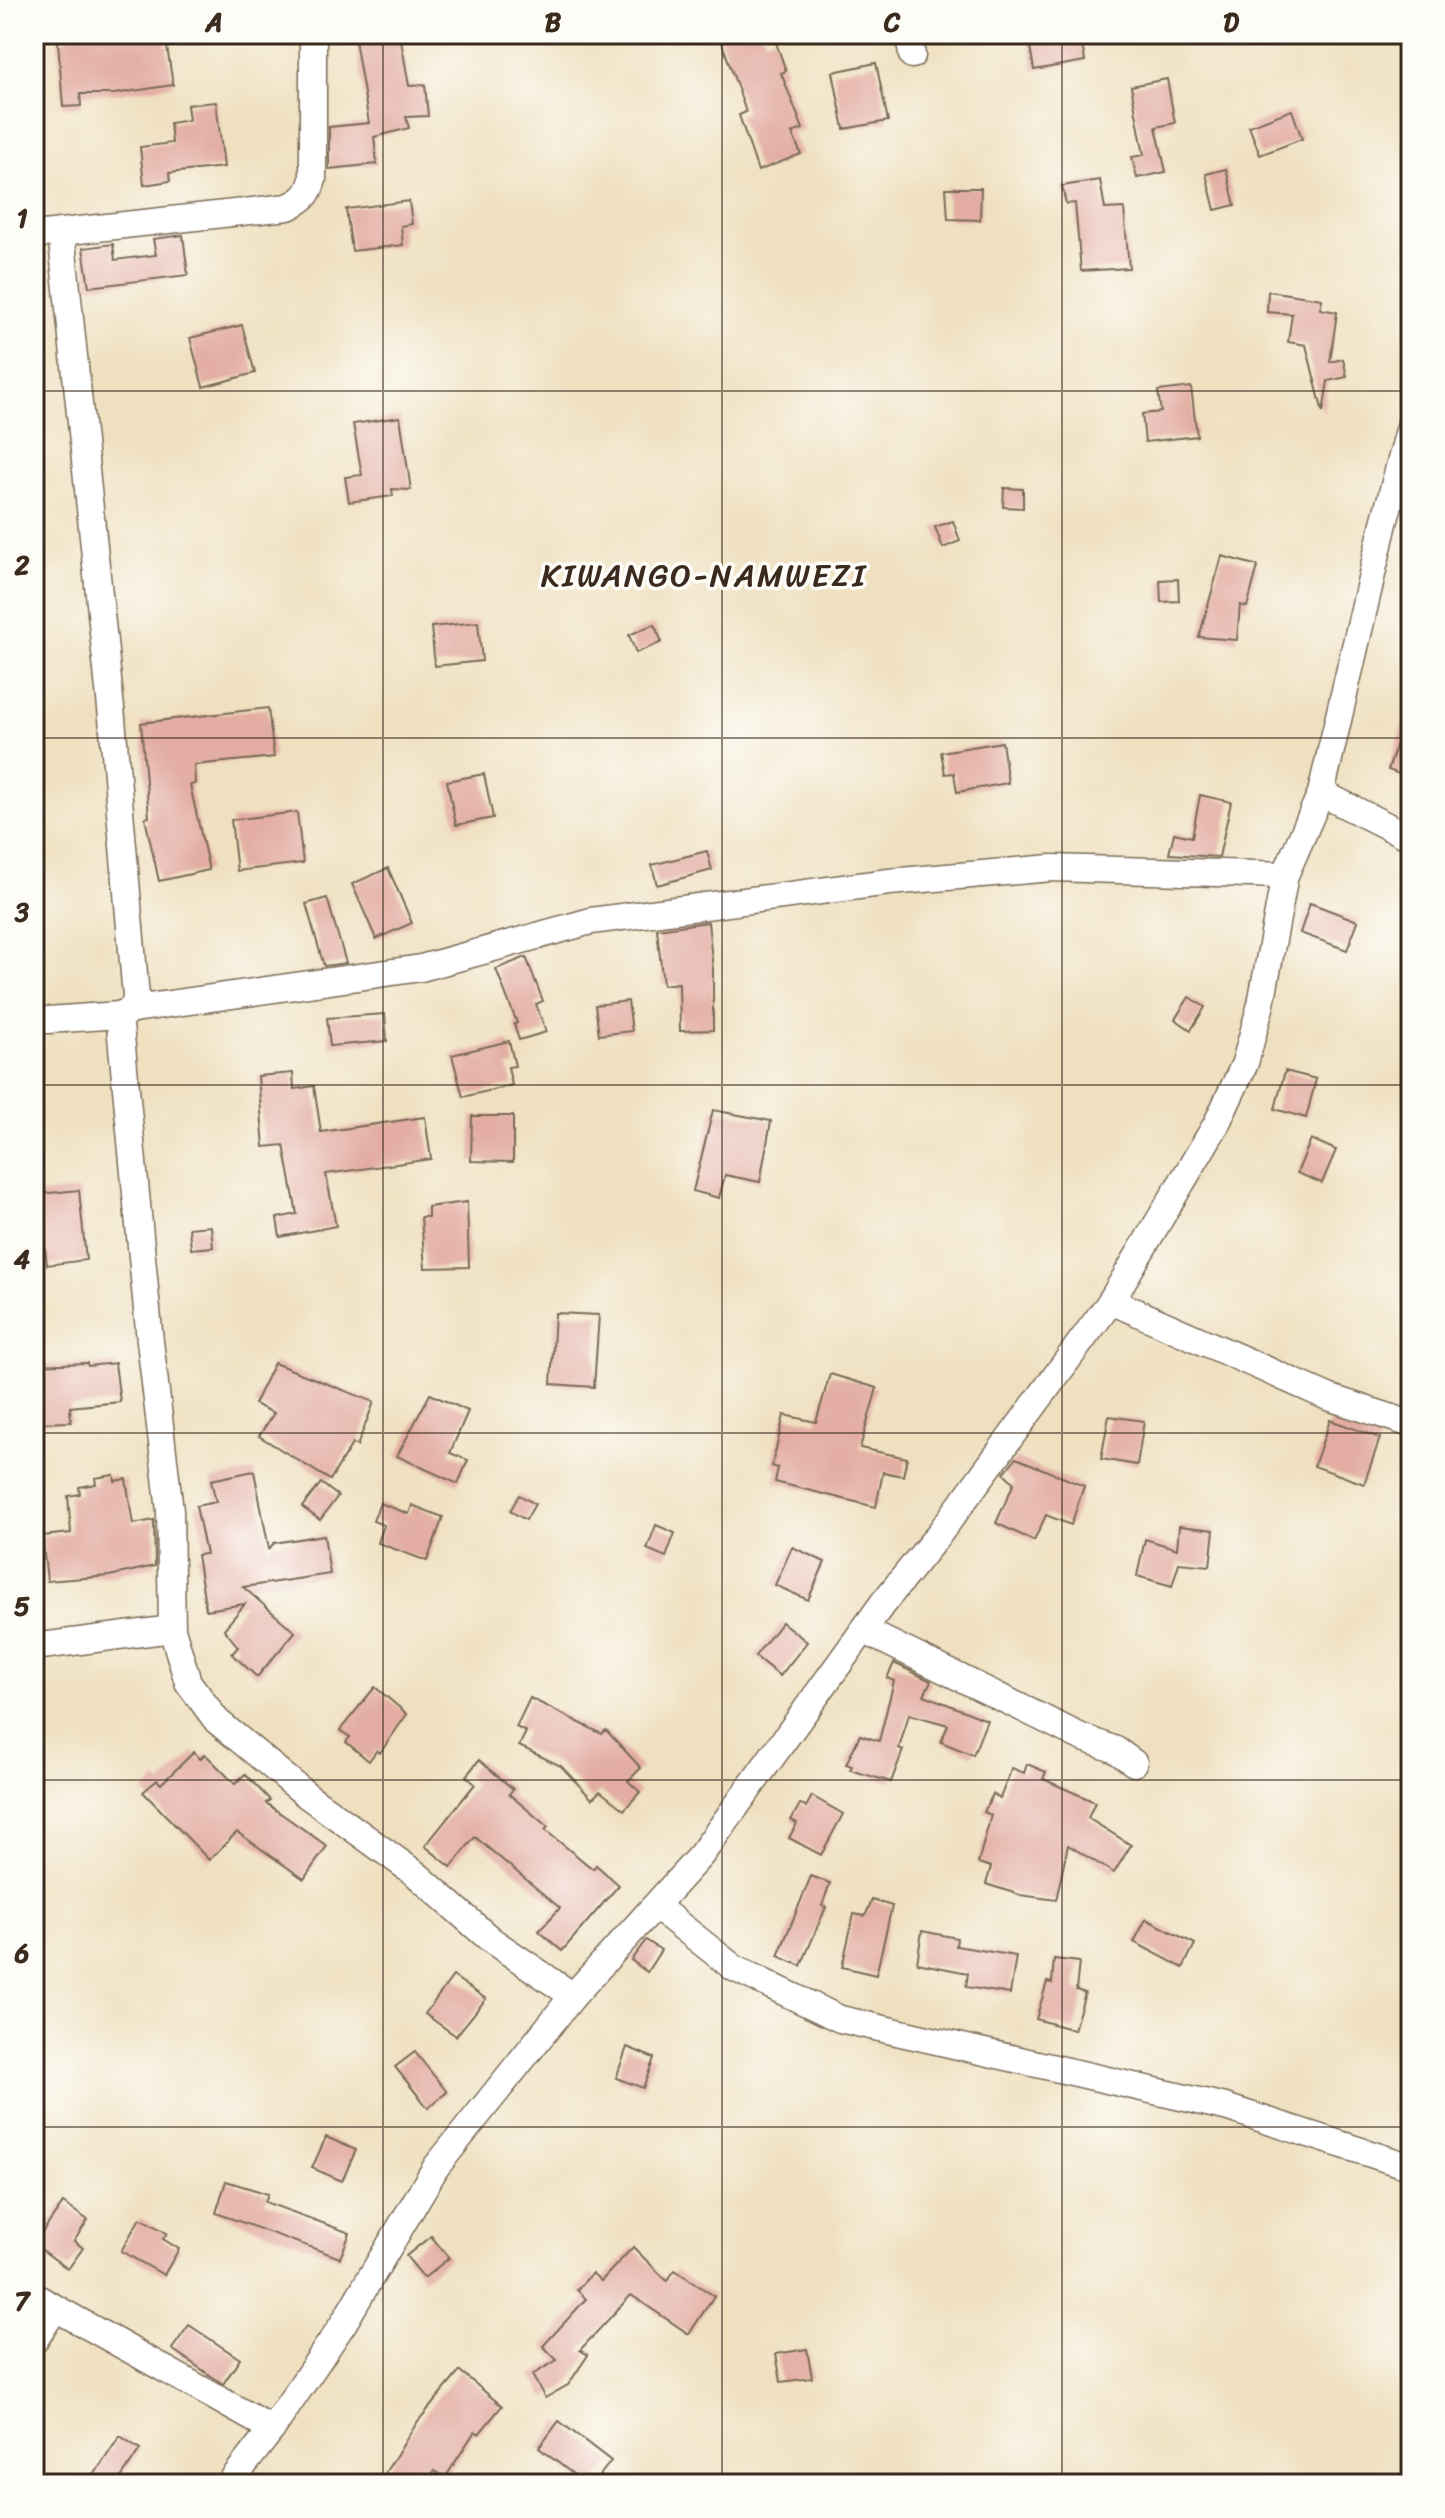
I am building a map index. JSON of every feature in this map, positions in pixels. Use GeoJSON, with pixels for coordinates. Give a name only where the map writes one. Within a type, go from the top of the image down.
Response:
{"type":"FeatureCollection","features":[{"type":"Feature","properties":{"kind":"street"},"geometry":{"type":"LineString","coordinates":[[34,235],[288,207],[302,201],[313,179],[313,34]]}},
{"type":"Feature","properties":{"kind":"street"},"geometry":{"type":"LineString","coordinates":[[61,232],[112,718],[136,997],[126,1012],[150,1341],[170,1511],[172,1629],[188,1682],[217,1721],[308,1796],[416,1874],[491,1940],[573,1996]]}},
{"type":"Feature","properties":{"kind":"street"},"geometry":{"type":"LineString","coordinates":[[229,2484],[272,2429],[343,2324],[436,2167],[573,1996],[701,1855],[1111,1301],[1216,1125],[1245,1063],[1261,1004],[1285,875],[1321,793],[1384,523],[1411,423]]}},
{"type":"Feature","properties":{"kind":"street"},"geometry":{"type":"LineString","coordinates":[[1321,793],[1411,838]]}},
{"type":"Feature","properties":{"kind":"street"},"geometry":{"type":"LineString","coordinates":[[34,1021],[126,1012],[421,968],[591,921],[889,882],[1052,868],[1285,875]]}},
{"type":"Feature","properties":{"kind":"street"},"geometry":{"type":"LineString","coordinates":[[1111,1301],[1328,1397],[1411,1424]]}},
{"type":"Feature","properties":{"kind":"street"},"geometry":{"type":"LineString","coordinates":[[34,1647],[172,1629]]}},
{"type":"Feature","properties":{"kind":"street"},"geometry":{"type":"LineString","coordinates":[[865,1631],[1081,1737],[1116,1750],[1134,1763]]}},
{"type":"Feature","properties":{"kind":"street"},"geometry":{"type":"LineString","coordinates":[[657,1907],[734,1968],[840,2019],[1225,2107],[1411,2167]]}},
{"type":"Feature","properties":{"kind":"street"},"geometry":{"type":"LineString","coordinates":[[34,2341],[44,2303],[272,2429]]}},
{"type":"Feature","properties":{"kind":"building"},"geometry":{"type":"Polygon","coordinates":[[[66,34],[165,34],[173,85],[114,94],[80,94],[81,106],[63,107],[58,41],[67,40],[66,34]]]}},
{"type":"Feature","properties":{"kind":"building"},"geometry":{"type":"Polygon","coordinates":[[[354,34],[400,34],[409,86],[425,85],[428,116],[406,117],[409,128],[374,137],[377,164],[329,169],[329,127],[369,123],[354,34]]]}},
{"type":"Feature","properties":{"kind":"building"},"geometry":{"type":"Polygon","coordinates":[[[719,34],[763,34],[765,40],[774,37],[786,71],[781,73],[803,129],[792,133],[801,154],[758,171],[739,115],[746,112],[719,34]]]}},
{"type":"Feature","properties":{"kind":"building"},"geometry":{"type":"Polygon","coordinates":[[[1028,34],[1080,34],[1085,61],[1034,70],[1028,34]]]}},
{"type":"Feature","properties":{"kind":"building"},"geometry":{"type":"Polygon","coordinates":[[[876,63],[888,121],[844,129],[833,72],[876,63]]]}},
{"type":"Feature","properties":{"kind":"building"},"geometry":{"type":"Polygon","coordinates":[[[1167,79],[1175,123],[1156,127],[1166,172],[1137,178],[1132,157],[1144,155],[1131,86],[1167,79]]]}},
{"type":"Feature","properties":{"kind":"building"},"geometry":{"type":"Polygon","coordinates":[[[216,102],[224,167],[169,173],[170,181],[144,185],[140,147],[172,143],[170,123],[189,120],[187,105],[216,102]]]}},
{"type":"Feature","properties":{"kind":"building"},"geometry":{"type":"Polygon","coordinates":[[[1292,110],[1302,139],[1260,155],[1249,126],[1292,110]]]}},
{"type":"Feature","properties":{"kind":"building"},"geometry":{"type":"Polygon","coordinates":[[[1226,169],[1235,205],[1215,210],[1206,174],[1226,169]]]}},
{"type":"Feature","properties":{"kind":"building"},"geometry":{"type":"Polygon","coordinates":[[[1100,180],[1105,209],[1124,208],[1129,268],[1081,271],[1075,203],[1066,204],[1062,186],[1100,180]]]}},
{"type":"Feature","properties":{"kind":"building"},"geometry":{"type":"Polygon","coordinates":[[[946,188],[981,188],[980,220],[948,219],[946,188]]]}},
{"type":"Feature","properties":{"kind":"building"},"geometry":{"type":"Polygon","coordinates":[[[409,201],[412,224],[401,226],[403,245],[352,251],[346,209],[409,201]]]}},
{"type":"Feature","properties":{"kind":"building"},"geometry":{"type":"Polygon","coordinates":[[[183,235],[188,275],[89,287],[83,248],[113,244],[115,260],[156,255],[153,239],[183,235]]]}},
{"type":"Feature","properties":{"kind":"building"},"geometry":{"type":"Polygon","coordinates":[[[1268,291],[1322,299],[1320,309],[1337,312],[1330,362],[1343,359],[1347,377],[1328,381],[1323,413],[1306,345],[1288,342],[1292,314],[1267,312],[1268,291]]]}},
{"type":"Feature","properties":{"kind":"building"},"geometry":{"type":"Polygon","coordinates":[[[242,325],[255,373],[203,387],[190,338],[242,325]]]}},
{"type":"Feature","properties":{"kind":"building"},"geometry":{"type":"Polygon","coordinates":[[[1191,387],[1197,436],[1145,442],[1142,414],[1161,412],[1158,391],[1191,387]]]}},
{"type":"Feature","properties":{"kind":"building"},"geometry":{"type":"Polygon","coordinates":[[[400,417],[411,490],[392,489],[393,496],[349,502],[345,477],[362,475],[353,424],[400,417]]]}},
{"type":"Feature","properties":{"kind":"building"},"geometry":{"type":"Polygon","coordinates":[[[1004,488],[1023,489],[1023,508],[1003,507],[1004,488]]]}},
{"type":"Feature","properties":{"kind":"building"},"geometry":{"type":"Polygon","coordinates":[[[953,521],[960,541],[943,548],[935,527],[953,521]]]}},
{"type":"Feature","properties":{"kind":"building"},"geometry":{"type":"Polygon","coordinates":[[[1222,556],[1258,566],[1247,607],[1240,605],[1237,640],[1199,637],[1222,556]]]}},
{"type":"Feature","properties":{"kind":"building"},"geometry":{"type":"Polygon","coordinates":[[[1178,579],[1179,601],[1161,602],[1160,580],[1178,579]]]}},
{"type":"Feature","properties":{"kind":"building"},"geometry":{"type":"Polygon","coordinates":[[[478,622],[482,661],[435,666],[431,627],[478,622]]]}},
{"type":"Feature","properties":{"kind":"building"},"geometry":{"type":"Polygon","coordinates":[[[654,624],[662,642],[636,653],[629,635],[654,624]]]}},
{"type":"Feature","properties":{"kind":"building"},"geometry":{"type":"Polygon","coordinates":[[[268,708],[274,757],[194,765],[195,784],[190,785],[209,870],[159,881],[145,818],[149,817],[141,723],[268,708]]]}},
{"type":"Feature","properties":{"kind":"building"},"geometry":{"type":"Polygon","coordinates":[[[1408,710],[1411,711],[1411,778],[1388,770],[1408,710]]]}},
{"type":"Feature","properties":{"kind":"building"},"geometry":{"type":"Polygon","coordinates":[[[1002,742],[1008,783],[957,792],[954,773],[945,774],[941,752],[1002,742]]]}},
{"type":"Feature","properties":{"kind":"building"},"geometry":{"type":"Polygon","coordinates":[[[484,774],[493,818],[456,825],[447,781],[484,774]]]}},
{"type":"Feature","properties":{"kind":"building"},"geometry":{"type":"Polygon","coordinates":[[[1200,795],[1231,802],[1219,857],[1169,854],[1174,833],[1192,837],[1200,795]]]}},
{"type":"Feature","properties":{"kind":"building"},"geometry":{"type":"Polygon","coordinates":[[[297,812],[303,863],[237,871],[231,820],[297,812]]]}},
{"type":"Feature","properties":{"kind":"building"},"geometry":{"type":"Polygon","coordinates":[[[707,851],[712,870],[657,885],[652,865],[707,851]]]}},
{"type":"Feature","properties":{"kind":"building"},"geometry":{"type":"Polygon","coordinates":[[[388,868],[412,923],[376,939],[352,884],[388,868]]]}},
{"type":"Feature","properties":{"kind":"building"},"geometry":{"type":"Polygon","coordinates":[[[327,898],[346,963],[324,966],[306,904],[327,898]]]}},
{"type":"Feature","properties":{"kind":"building"},"geometry":{"type":"Polygon","coordinates":[[[1310,903],[1358,921],[1347,950],[1300,933],[1310,903]]]}},
{"type":"Feature","properties":{"kind":"building"},"geometry":{"type":"Polygon","coordinates":[[[708,922],[713,970],[713,1030],[680,1031],[679,983],[663,985],[657,929],[708,922]]]}},
{"type":"Feature","properties":{"kind":"building"},"geometry":{"type":"Polygon","coordinates":[[[526,957],[543,1001],[536,1004],[546,1032],[519,1040],[514,1024],[517,1023],[496,969],[526,957]]]}},
{"type":"Feature","properties":{"kind":"building"},"geometry":{"type":"Polygon","coordinates":[[[1189,997],[1205,1007],[1191,1030],[1175,1019],[1189,997]]]}},
{"type":"Feature","properties":{"kind":"building"},"geometry":{"type":"Polygon","coordinates":[[[628,1001],[632,1031],[599,1035],[595,1005],[628,1001]]]}},
{"type":"Feature","properties":{"kind":"building"},"geometry":{"type":"Polygon","coordinates":[[[385,1014],[387,1041],[330,1046],[327,1018],[385,1014]]]}},
{"type":"Feature","properties":{"kind":"building"},"geometry":{"type":"Polygon","coordinates":[[[509,1041],[515,1066],[508,1067],[512,1085],[463,1097],[452,1055],[509,1041]]]}},
{"type":"Feature","properties":{"kind":"building"},"geometry":{"type":"Polygon","coordinates":[[[1285,1071],[1316,1079],[1306,1118],[1275,1109],[1285,1071]]]}},
{"type":"Feature","properties":{"kind":"building"},"geometry":{"type":"Polygon","coordinates":[[[293,1073],[294,1089],[314,1086],[321,1132],[425,1117],[431,1159],[326,1174],[336,1226],[280,1237],[277,1218],[297,1214],[284,1145],[264,1147],[258,1076],[293,1073]]]}},
{"type":"Feature","properties":{"kind":"building"},"geometry":{"type":"Polygon","coordinates":[[[713,1110],[771,1121],[760,1182],[725,1175],[719,1198],[693,1191],[713,1110]]]}},
{"type":"Feature","properties":{"kind":"building"},"geometry":{"type":"Polygon","coordinates":[[[472,1116],[513,1116],[513,1162],[471,1161],[472,1116]]]}},
{"type":"Feature","properties":{"kind":"building"},"geometry":{"type":"Polygon","coordinates":[[[1311,1139],[1336,1150],[1322,1183],[1297,1173],[1311,1139]]]}},
{"type":"Feature","properties":{"kind":"building"},"geometry":{"type":"Polygon","coordinates":[[[79,1190],[86,1260],[47,1265],[39,1194],[79,1190]]]}},
{"type":"Feature","properties":{"kind":"building"},"geometry":{"type":"Polygon","coordinates":[[[467,1202],[469,1267],[425,1268],[421,1217],[428,1217],[428,1207],[467,1202]]]}},
{"type":"Feature","properties":{"kind":"building"},"geometry":{"type":"Polygon","coordinates":[[[211,1226],[213,1247],[191,1249],[189,1228],[211,1226]]]}},
{"type":"Feature","properties":{"kind":"building"},"geometry":{"type":"Polygon","coordinates":[[[555,1313],[599,1315],[594,1387],[551,1384],[555,1313]]]}},
{"type":"Feature","properties":{"kind":"building"},"geometry":{"type":"Polygon","coordinates":[[[87,1363],[88,1366],[115,1363],[120,1402],[70,1407],[71,1422],[34,1423],[34,1365],[87,1363]]]}},
{"type":"Feature","properties":{"kind":"building"},"geometry":{"type":"Polygon","coordinates":[[[274,1363],[374,1402],[357,1446],[352,1444],[330,1480],[259,1436],[274,1413],[254,1404],[274,1363]]]}},
{"type":"Feature","properties":{"kind":"building"},"geometry":{"type":"Polygon","coordinates":[[[830,1374],[877,1388],[860,1448],[907,1458],[903,1476],[883,1472],[876,1507],[775,1482],[778,1468],[772,1466],[784,1415],[816,1422],[830,1374]]]}},
{"type":"Feature","properties":{"kind":"building"},"geometry":{"type":"Polygon","coordinates":[[[430,1394],[468,1411],[450,1453],[468,1460],[458,1484],[397,1456],[430,1394]]]}},
{"type":"Feature","properties":{"kind":"building"},"geometry":{"type":"Polygon","coordinates":[[[1109,1416],[1144,1421],[1137,1465],[1101,1459],[1109,1416]]]}},
{"type":"Feature","properties":{"kind":"building"},"geometry":{"type":"Polygon","coordinates":[[[1330,1420],[1380,1438],[1364,1484],[1314,1466],[1330,1420]]]}},
{"type":"Feature","properties":{"kind":"building"},"geometry":{"type":"Polygon","coordinates":[[[1016,1458],[1084,1486],[1071,1525],[1046,1515],[1034,1541],[996,1523],[1014,1483],[1004,1473],[1016,1458]]]}},
{"type":"Feature","properties":{"kind":"building"},"geometry":{"type":"Polygon","coordinates":[[[254,1471],[269,1549],[274,1543],[324,1535],[330,1574],[243,1587],[295,1632],[257,1677],[232,1654],[238,1647],[224,1629],[245,1604],[206,1610],[197,1555],[206,1554],[196,1506],[216,1502],[211,1480],[254,1471]]]}},
{"type":"Feature","properties":{"kind":"building"},"geometry":{"type":"Polygon","coordinates":[[[114,1475],[115,1481],[126,1479],[133,1524],[154,1520],[155,1566],[109,1576],[47,1581],[42,1536],[71,1533],[68,1496],[80,1494],[79,1487],[96,1484],[95,1478],[114,1475]]]}},
{"type":"Feature","properties":{"kind":"building"},"geometry":{"type":"Polygon","coordinates":[[[321,1483],[338,1496],[320,1520],[302,1507],[321,1483]]]}},
{"type":"Feature","properties":{"kind":"building"},"geometry":{"type":"Polygon","coordinates":[[[519,1495],[535,1504],[526,1520],[510,1511],[519,1495]]]}},
{"type":"Feature","properties":{"kind":"building"},"geometry":{"type":"Polygon","coordinates":[[[380,1503],[409,1514],[412,1505],[443,1517],[427,1561],[378,1543],[384,1525],[373,1521],[380,1503]]]}},
{"type":"Feature","properties":{"kind":"building"},"geometry":{"type":"Polygon","coordinates":[[[656,1525],[675,1533],[666,1557],[647,1549],[656,1525]]]}},
{"type":"Feature","properties":{"kind":"building"},"geometry":{"type":"Polygon","coordinates":[[[1179,1526],[1214,1530],[1210,1566],[1179,1563],[1172,1586],[1137,1576],[1145,1539],[1177,1549],[1179,1526]]]}},
{"type":"Feature","properties":{"kind":"building"},"geometry":{"type":"Polygon","coordinates":[[[792,1547],[825,1562],[808,1600],[775,1585],[792,1547]]]}},
{"type":"Feature","properties":{"kind":"building"},"geometry":{"type":"Polygon","coordinates":[[[782,1622],[807,1642],[780,1676],[755,1656],[782,1622]]]}},
{"type":"Feature","properties":{"kind":"building"},"geometry":{"type":"Polygon","coordinates":[[[894,1663],[931,1681],[924,1695],[987,1720],[973,1755],[941,1742],[948,1725],[909,1714],[899,1748],[903,1750],[891,1782],[850,1770],[852,1766],[846,1764],[860,1735],[879,1741],[894,1681],[887,1678],[894,1663]]]}},
{"type":"Feature","properties":{"kind":"building"},"geometry":{"type":"Polygon","coordinates":[[[375,1687],[407,1714],[380,1753],[377,1750],[369,1761],[346,1742],[350,1737],[340,1730],[375,1687]]]}},
{"type":"Feature","properties":{"kind":"building"},"geometry":{"type":"Polygon","coordinates":[[[530,1698],[602,1734],[606,1730],[641,1768],[628,1781],[640,1792],[624,1810],[600,1791],[592,1799],[561,1766],[519,1746],[526,1732],[516,1727],[530,1698]]]}},
{"type":"Feature","properties":{"kind":"building"},"geometry":{"type":"Polygon","coordinates":[[[194,1752],[200,1759],[205,1754],[235,1784],[245,1774],[270,1800],[266,1803],[327,1846],[304,1879],[237,1832],[209,1860],[143,1792],[157,1780],[161,1784],[194,1752]]]}},
{"type":"Feature","properties":{"kind":"building"},"geometry":{"type":"Polygon","coordinates":[[[479,1760],[513,1789],[509,1794],[548,1827],[545,1830],[593,1869],[596,1865],[619,1885],[562,1951],[539,1931],[560,1908],[475,1837],[451,1867],[425,1846],[475,1784],[466,1776],[479,1760]]]}},
{"type":"Feature","properties":{"kind":"building"},"geometry":{"type":"Polygon","coordinates":[[[1027,1764],[1046,1772],[1043,1779],[1095,1802],[1088,1818],[1131,1845],[1114,1873],[1068,1845],[1056,1900],[1020,1895],[986,1884],[991,1867],[978,1863],[991,1815],[984,1812],[993,1794],[1000,1798],[1012,1768],[1024,1773],[1027,1764]]]}},
{"type":"Feature","properties":{"kind":"building"},"geometry":{"type":"Polygon","coordinates":[[[812,1796],[843,1814],[821,1855],[789,1838],[797,1823],[791,1820],[800,1804],[806,1807],[812,1796]]]}},
{"type":"Feature","properties":{"kind":"building"},"geometry":{"type":"Polygon","coordinates":[[[811,1876],[830,1883],[822,1906],[826,1907],[801,1966],[778,1956],[811,1876]]]}},
{"type":"Feature","properties":{"kind":"building"},"geometry":{"type":"Polygon","coordinates":[[[872,1900],[892,1906],[876,1975],[842,1967],[854,1914],[865,1916],[872,1900]]]}},
{"type":"Feature","properties":{"kind":"building"},"geometry":{"type":"Polygon","coordinates":[[[1146,1919],[1195,1944],[1183,1968],[1134,1942],[1146,1919]]]}},
{"type":"Feature","properties":{"kind":"building"},"geometry":{"type":"Polygon","coordinates":[[[922,1931],[957,1938],[956,1946],[1016,1956],[1010,1994],[966,1987],[968,1973],[917,1963],[922,1931]]]}},
{"type":"Feature","properties":{"kind":"building"},"geometry":{"type":"Polygon","coordinates":[[[646,1940],[661,1950],[647,1972],[631,1960],[646,1940]]]}},
{"type":"Feature","properties":{"kind":"building"},"geometry":{"type":"Polygon","coordinates":[[[1054,1959],[1079,1962],[1076,1990],[1085,1993],[1074,2030],[1036,2019],[1047,1982],[1052,1983],[1054,1959]]]}},
{"type":"Feature","properties":{"kind":"building"},"geometry":{"type":"Polygon","coordinates":[[[453,1976],[486,1999],[456,2036],[425,2014],[453,1976]]]}},
{"type":"Feature","properties":{"kind":"building"},"geometry":{"type":"Polygon","coordinates":[[[627,2047],[654,2058],[643,2088],[616,2078],[627,2047]]]}},
{"type":"Feature","properties":{"kind":"building"},"geometry":{"type":"Polygon","coordinates":[[[415,2052],[447,2092],[428,2108],[395,2067],[415,2052]]]}},
{"type":"Feature","properties":{"kind":"building"},"geometry":{"type":"Polygon","coordinates":[[[326,2137],[356,2150],[342,2181],[312,2168],[326,2137]]]}},
{"type":"Feature","properties":{"kind":"building"},"geometry":{"type":"Polygon","coordinates":[[[226,2181],[268,2194],[265,2202],[350,2233],[340,2258],[216,2213],[226,2181]]]}},
{"type":"Feature","properties":{"kind":"building"},"geometry":{"type":"Polygon","coordinates":[[[63,2203],[88,2220],[74,2241],[83,2248],[68,2269],[34,2244],[63,2203]]]}},
{"type":"Feature","properties":{"kind":"building"},"geometry":{"type":"Polygon","coordinates":[[[140,2218],[167,2233],[163,2239],[179,2249],[164,2275],[121,2251],[140,2218]]]}},
{"type":"Feature","properties":{"kind":"building"},"geometry":{"type":"Polygon","coordinates":[[[431,2236],[449,2258],[424,2278],[406,2256],[431,2236]]]}},
{"type":"Feature","properties":{"kind":"building"},"geometry":{"type":"Polygon","coordinates":[[[633,2247],[667,2281],[675,2270],[714,2296],[689,2334],[631,2295],[580,2350],[588,2355],[568,2385],[545,2398],[532,2375],[557,2360],[543,2346],[586,2299],[577,2290],[592,2273],[601,2281],[633,2247]]]}},
{"type":"Feature","properties":{"kind":"building"},"geometry":{"type":"Polygon","coordinates":[[[189,2325],[240,2359],[223,2384],[172,2349],[189,2325]]]}},
{"type":"Feature","properties":{"kind":"building"},"geometry":{"type":"Polygon","coordinates":[[[807,2349],[812,2378],[781,2382],[776,2354],[807,2349]]]}},
{"type":"Feature","properties":{"kind":"building"},"geometry":{"type":"Polygon","coordinates":[[[460,2371],[502,2406],[479,2434],[475,2431],[445,2478],[434,2471],[426,2484],[378,2484],[418,2421],[460,2371]]]}},
{"type":"Feature","properties":{"kind":"building"},"geometry":{"type":"Polygon","coordinates":[[[559,2421],[611,2461],[593,2484],[586,2484],[539,2448],[559,2421]]]}},
{"type":"Feature","properties":{"kind":"building"},"geometry":{"type":"Polygon","coordinates":[[[120,2436],[140,2449],[117,2484],[88,2484],[120,2436]]]}},
{"type":"Feature","properties":{"kind":"district","name":"KIWANGO-NAMWEZI"},"geometry":{"type":"Point","coordinates":[704,575]}}]}
